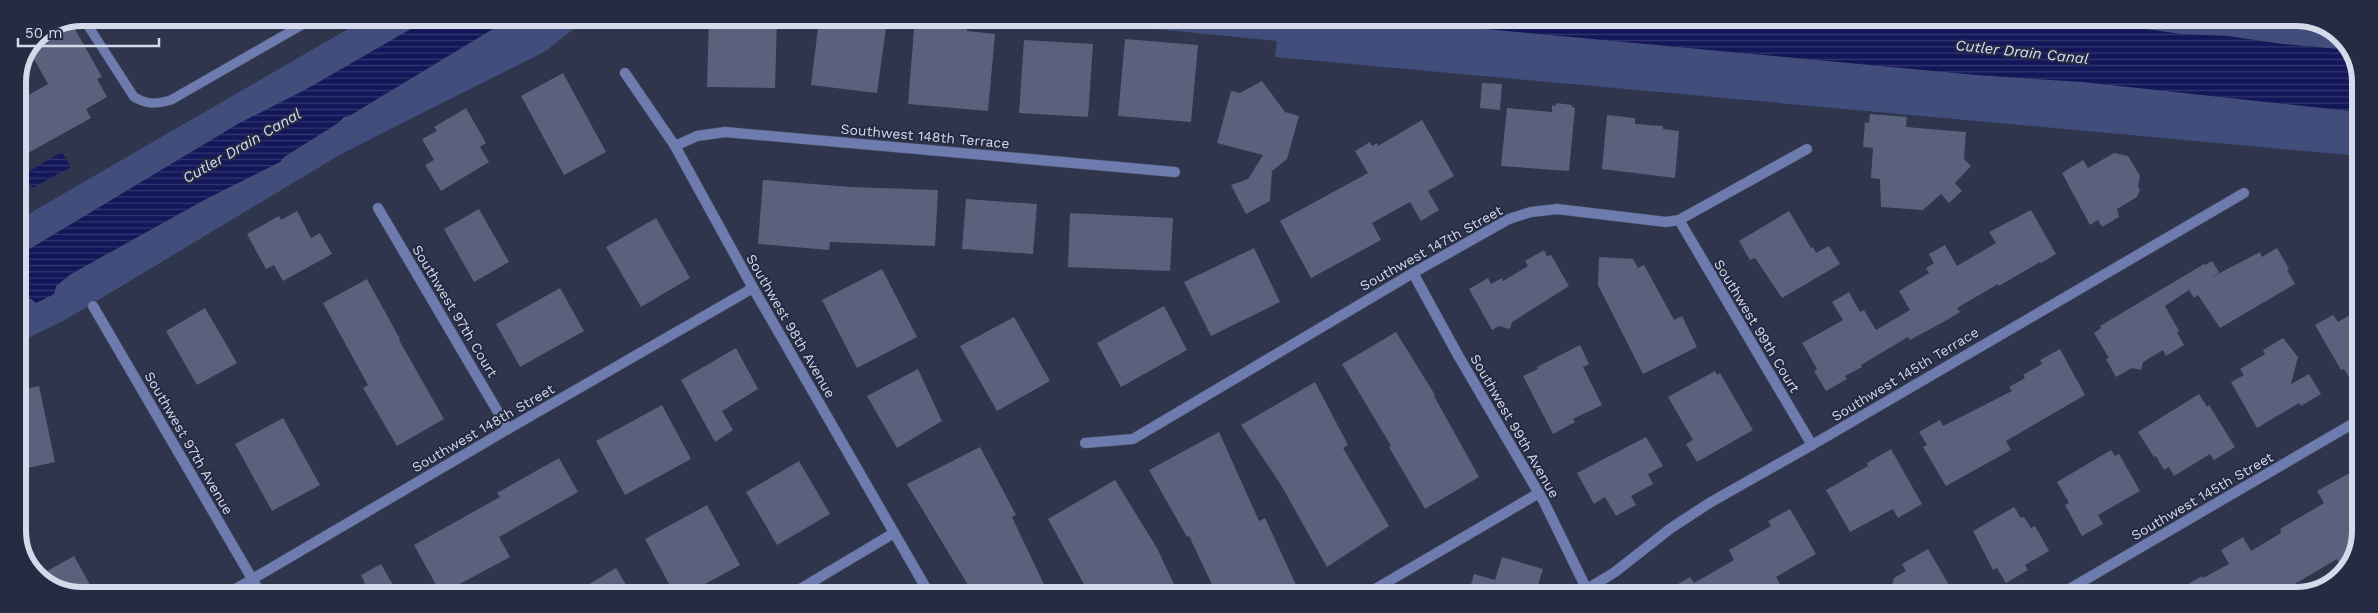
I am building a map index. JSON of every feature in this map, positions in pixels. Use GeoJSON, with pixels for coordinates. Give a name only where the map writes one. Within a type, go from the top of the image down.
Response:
{"type":"FeatureCollection","features":[{"type":"Feature","properties":{"kind":"street","name":"Southwest 98th Avenue"},"geometry":{"type":"LineString","coordinates":[[625,73],[675,146],[753,288],[925,587]]}},
{"type":"Feature","properties":{"kind":"street","name":"Southwest 148th Terrace"},"geometry":{"type":"LineString","coordinates":[[675,146],[697,136],[725,132],[1175,172]]}},
{"type":"Feature","properties":{"kind":"street","name":"Southwest 147th Street"},"geometry":{"type":"LineString","coordinates":[[1085,443],[1133,438],[1497,224],[1531,212],[1557,209],[1666,222],[1680,220],[1807,149]]}},
{"type":"Feature","properties":{"kind":"street","name":"Southwest 145th Terrace"},"geometry":{"type":"LineString","coordinates":[[1595,587],[1672,528],[1711,502],[2244,193]]}},
{"type":"Feature","properties":{"kind":"street","name":"Southwest 97th Court"},"geometry":{"type":"LineString","coordinates":[[378,208],[508,429]]}},
{"type":"Feature","properties":{"kind":"street","name":"Southwest 99th Court"},"geometry":{"type":"LineString","coordinates":[[1680,220],[1812,445]]}},
{"type":"Feature","properties":{"kind":"street","name":"Southwest 99th Avenue"},"geometry":{"type":"LineString","coordinates":[[1413,272],[1459,357],[1539,493],[1586,587]]}},
{"type":"Feature","properties":{"kind":"street","name":"Southwest 148th Street"},"geometry":{"type":"LineString","coordinates":[[240,587],[753,288]]}},
{"type":"Feature","properties":{"kind":"street","name":"Southwest 97th Avenue"},"geometry":{"type":"LineString","coordinates":[[93,306],[256,587]]}},
{"type":"Feature","properties":{"kind":"street","name":"Southwest 145th Street"},"geometry":{"type":"LineString","coordinates":[[2073,587],[2352,425]]}},
{"type":"Feature","properties":{"kind":"street"},"geometry":{"type":"LineString","coordinates":[[1379,587],[1539,493]]}},
{"type":"Feature","properties":{"kind":"street"},"geometry":{"type":"LineString","coordinates":[[803,587],[894,533]]}},
{"type":"Feature","properties":{"kind":"lane"},"geometry":{"type":"LineString","coordinates":[[89,27],[134,97],[146,104],[157,104],[171,100],[300,26]]}},
{"type":"Feature","properties":{"kind":"shaded area"},"geometry":{"type":"Polygon","coordinates":[[[353,26],[416,26],[305,90],[238,124],[26,251],[26,215],[353,26]]]}},
{"type":"Feature","properties":{"kind":"shaded area"},"geometry":{"type":"Polygon","coordinates":[[[498,26],[577,26],[546,51],[343,153],[63,321],[26,339],[26,301],[31,298],[36,303],[54,294],[56,286],[71,274],[204,200],[280,162],[284,157],[338,123],[344,117],[349,116],[498,26]]]}},
{"type":"Feature","properties":{"kind":"shaded area"},"geometry":{"type":"Polygon","coordinates":[[[1126,26],[1454,26],[1977,75],[2083,82],[2352,111],[2352,155],[1275,57],[1277,41],[1126,26]]]}},
{"type":"Feature","properties":{"kind":"shaded area"},"geometry":{"type":"Polygon","coordinates":[[[2085,26],[2296,26],[2314,29],[2324,34],[2341,49],[2145,29],[2090,28],[2085,26]]]}},
{"type":"Feature","properties":{"kind":"water","name":"Cutler Drain Canal"},"geometry":{"type":"Polygon","coordinates":[[[416,26],[498,26],[349,116],[344,117],[338,123],[284,157],[280,162],[204,200],[71,274],[56,286],[54,294],[36,303],[30,298],[26,300],[26,251],[238,124],[305,90],[416,26]]]}},
{"type":"Feature","properties":{"kind":"water","name":"Cutler Drain Canal"},"geometry":{"type":"Polygon","coordinates":[[[1454,26],[2085,26],[2090,28],[2145,29],[2181,34],[2227,36],[2282,44],[2341,49],[2351,71],[2352,111],[2083,82],[1977,75],[1454,26]]]}},
{"type":"Feature","properties":{"kind":"water"},"geometry":{"type":"Polygon","coordinates":[[[62,152],[71,167],[32,188],[26,178],[26,173],[62,152]]]}},
{"type":"Feature","properties":{"kind":"building"},"geometry":{"type":"Polygon","coordinates":[[[709,26],[777,26],[775,88],[707,87],[709,26]]]}},
{"type":"Feature","properties":{"kind":"building"},"geometry":{"type":"Polygon","coordinates":[[[818,26],[869,26],[886,28],[877,93],[811,85],[818,26]]]}},
{"type":"Feature","properties":{"kind":"building"},"geometry":{"type":"Polygon","coordinates":[[[914,26],[941,29],[941,26],[967,26],[967,31],[995,34],[988,111],[908,104],[914,26]]]}},
{"type":"Feature","properties":{"kind":"building"},"geometry":{"type":"Polygon","coordinates":[[[74,27],[102,77],[97,79],[107,97],[86,109],[91,118],[28,153],[26,149],[26,96],[48,84],[33,57],[36,51],[51,36],[74,27]]]}},
{"type":"Feature","properties":{"kind":"building"},"geometry":{"type":"Polygon","coordinates":[[[1125,39],[1198,45],[1191,122],[1118,116],[1125,39]]]}},
{"type":"Feature","properties":{"kind":"building"},"geometry":{"type":"Polygon","coordinates":[[[1024,40],[1093,44],[1088,117],[1019,113],[1024,40]]]}},
{"type":"Feature","properties":{"kind":"building"},"geometry":{"type":"Polygon","coordinates":[[[563,73],[606,152],[564,175],[521,96],[563,73]]]}},
{"type":"Feature","properties":{"kind":"building"},"geometry":{"type":"Polygon","coordinates":[[[1262,81],[1285,112],[1299,116],[1287,159],[1272,171],[1270,201],[1246,214],[1231,185],[1248,179],[1263,155],[1217,143],[1231,91],[1240,93],[1262,81]]]}},
{"type":"Feature","properties":{"kind":"building"},"geometry":{"type":"Polygon","coordinates":[[[1482,83],[1502,84],[1500,110],[1480,108],[1482,83]]]}},
{"type":"Feature","properties":{"kind":"building"},"geometry":{"type":"Polygon","coordinates":[[[1556,103],[1572,105],[1575,108],[1569,171],[1501,166],[1507,108],[1552,112],[1552,105],[1556,106],[1556,103]]]}},
{"type":"Feature","properties":{"kind":"building"},"geometry":{"type":"Polygon","coordinates":[[[466,108],[486,143],[480,147],[489,162],[441,191],[425,165],[434,160],[422,139],[437,131],[434,127],[466,108]]]}},
{"type":"Feature","properties":{"kind":"building"},"geometry":{"type":"Polygon","coordinates":[[[1870,114],[1907,117],[1906,127],[1966,132],[1964,159],[1971,166],[1955,183],[1962,191],[1949,203],[1941,194],[1923,210],[1881,207],[1880,179],[1871,178],[1873,148],[1863,147],[1865,122],[1869,123],[1870,114]]]}},
{"type":"Feature","properties":{"kind":"building"},"geometry":{"type":"Polygon","coordinates":[[[1607,115],[1635,118],[1635,124],[1663,126],[1663,129],[1679,131],[1675,178],[1602,169],[1607,115]]]}},
{"type":"Feature","properties":{"kind":"building"},"geometry":{"type":"Polygon","coordinates":[[[1422,120],[1454,176],[1428,191],[1439,210],[1421,221],[1410,202],[1372,223],[1381,240],[1311,278],[1280,221],[1368,173],[1355,151],[1370,142],[1372,146],[1377,143],[1378,146],[1422,120]]]}},
{"type":"Feature","properties":{"kind":"building"},"geometry":{"type":"Polygon","coordinates":[[[2114,153],[2128,156],[2140,176],[2138,186],[2140,190],[2137,197],[2117,209],[2119,217],[2102,227],[2098,220],[2090,225],[2062,173],[2083,160],[2088,168],[2114,153]]]}},
{"type":"Feature","properties":{"kind":"building"},"geometry":{"type":"Polygon","coordinates":[[[763,180],[851,187],[938,190],[935,246],[830,242],[829,250],[758,244],[763,180]]]}},
{"type":"Feature","properties":{"kind":"building"},"geometry":{"type":"Polygon","coordinates":[[[966,199],[1037,204],[1033,254],[962,249],[966,199]]]}},
{"type":"Feature","properties":{"kind":"building"},"geometry":{"type":"Polygon","coordinates":[[[479,209],[509,262],[474,282],[444,229],[479,209]]]}},
{"type":"Feature","properties":{"kind":"building"},"geometry":{"type":"Polygon","coordinates":[[[2031,210],[2056,254],[1957,308],[1960,312],[1947,320],[1910,340],[1908,337],[1861,365],[1862,367],[1845,376],[1847,379],[1826,391],[1814,371],[1817,369],[1802,343],[1843,320],[1832,302],[1849,292],[1860,312],[1864,310],[1876,330],[1910,310],[1899,291],[1929,273],[1926,268],[1934,263],[1929,254],[1945,245],[1957,266],[1996,243],[1989,232],[2031,210]]]}},
{"type":"Feature","properties":{"kind":"building"},"geometry":{"type":"Polygon","coordinates":[[[297,211],[311,238],[320,233],[332,254],[283,281],[274,265],[266,269],[247,234],[279,216],[281,220],[297,211]]]}},
{"type":"Feature","properties":{"kind":"building"},"geometry":{"type":"Polygon","coordinates":[[[1789,211],[1811,248],[1813,247],[1816,253],[1829,246],[1840,264],[1782,298],[1755,258],[1750,260],[1739,241],[1789,211]]]}},
{"type":"Feature","properties":{"kind":"building"},"geometry":{"type":"Polygon","coordinates":[[[1070,213],[1173,218],[1170,271],[1068,267],[1070,213]]]}},
{"type":"Feature","properties":{"kind":"building"},"geometry":{"type":"Polygon","coordinates":[[[656,218],[690,278],[641,307],[606,247],[656,218]]]}},
{"type":"Feature","properties":{"kind":"building"},"geometry":{"type":"Polygon","coordinates":[[[1254,248],[1280,302],[1211,336],[1184,282],[1254,248]]]}},
{"type":"Feature","properties":{"kind":"building"},"geometry":{"type":"Polygon","coordinates":[[[2277,248],[2295,284],[2220,328],[2198,295],[2194,298],[2189,290],[2165,306],[2179,331],[2177,332],[2184,345],[2166,356],[2163,350],[2143,362],[2141,370],[2132,368],[2116,377],[2106,359],[2109,358],[2094,333],[2101,328],[2100,326],[2204,264],[2212,261],[2219,272],[2212,277],[2260,252],[2262,257],[2277,248]]]}},
{"type":"Feature","properties":{"kind":"building"},"geometry":{"type":"Polygon","coordinates":[[[1544,250],[1547,256],[1551,255],[1569,286],[1512,322],[1510,329],[1499,326],[1492,330],[1469,289],[1488,278],[1491,284],[1502,278],[1503,281],[1528,266],[1525,261],[1544,250]]]}},
{"type":"Feature","properties":{"kind":"building"},"geometry":{"type":"Polygon","coordinates":[[[1599,257],[1633,259],[1638,268],[1644,265],[1674,320],[1682,316],[1697,347],[1643,374],[1598,285],[1599,257]]]}},
{"type":"Feature","properties":{"kind":"building"},"geometry":{"type":"Polygon","coordinates":[[[882,269],[917,337],[857,368],[822,300],[882,269]]]}},
{"type":"Feature","properties":{"kind":"building"},"geometry":{"type":"Polygon","coordinates":[[[367,279],[444,419],[397,446],[363,388],[368,385],[323,303],[367,279]]]}},
{"type":"Feature","properties":{"kind":"building"},"geometry":{"type":"Polygon","coordinates":[[[560,288],[584,331],[520,367],[496,324],[560,288]]]}},
{"type":"Feature","properties":{"kind":"building"},"geometry":{"type":"Polygon","coordinates":[[[1164,306],[1187,350],[1121,387],[1097,343],[1164,306]]]}},
{"type":"Feature","properties":{"kind":"building"},"geometry":{"type":"Polygon","coordinates":[[[205,308],[237,363],[197,385],[166,331],[205,308]]]}},
{"type":"Feature","properties":{"kind":"building"},"geometry":{"type":"Polygon","coordinates":[[[2352,314],[2352,375],[2349,377],[2344,369],[2341,370],[2315,325],[2333,315],[2338,322],[2352,314]]]}},
{"type":"Feature","properties":{"kind":"building"},"geometry":{"type":"Polygon","coordinates":[[[1014,317],[1050,381],[997,411],[960,346],[1014,317]]]}},
{"type":"Feature","properties":{"kind":"building"},"geometry":{"type":"Polygon","coordinates":[[[1396,332],[1435,395],[1479,477],[1425,509],[1389,447],[1391,446],[1342,364],[1396,332]]]}},
{"type":"Feature","properties":{"kind":"building"},"geometry":{"type":"Polygon","coordinates":[[[2283,338],[2298,357],[2291,384],[2309,374],[2321,394],[2301,406],[2299,403],[2257,428],[2231,382],[2244,375],[2240,369],[2265,354],[2263,350],[2283,338]]]}},
{"type":"Feature","properties":{"kind":"building"},"geometry":{"type":"Polygon","coordinates":[[[1580,345],[1589,364],[1583,367],[1602,405],[1573,419],[1575,422],[1553,434],[1523,376],[1580,345]]]}},
{"type":"Feature","properties":{"kind":"building"},"geometry":{"type":"Polygon","coordinates":[[[736,348],[758,389],[722,411],[733,430],[715,442],[681,380],[736,348]]]}},
{"type":"Feature","properties":{"kind":"building"},"geometry":{"type":"Polygon","coordinates":[[[2060,349],[2085,395],[2006,441],[2011,450],[1946,486],[1923,447],[1927,445],[1919,432],[1940,420],[1943,426],[2012,391],[2009,387],[2025,378],[2023,375],[2042,364],[2040,360],[2060,349]]]}},
{"type":"Feature","properties":{"kind":"building"},"geometry":{"type":"Polygon","coordinates":[[[918,369],[942,421],[897,448],[867,396],[918,369]]]}},
{"type":"Feature","properties":{"kind":"building"},"geometry":{"type":"Polygon","coordinates":[[[1715,371],[1717,375],[1720,373],[1753,430],[1697,462],[1686,444],[1693,440],[1668,397],[1715,371]]]}},
{"type":"Feature","properties":{"kind":"building"},"geometry":{"type":"Polygon","coordinates":[[[1315,382],[1348,445],[1343,448],[1389,526],[1327,567],[1281,485],[1241,425],[1315,382]]]}},
{"type":"Feature","properties":{"kind":"building"},"geometry":{"type":"Polygon","coordinates":[[[39,386],[55,462],[26,468],[26,389],[39,386]]]}},
{"type":"Feature","properties":{"kind":"building"},"geometry":{"type":"Polygon","coordinates":[[[2199,394],[2207,407],[2209,405],[2235,447],[2214,460],[2210,454],[2174,476],[2169,467],[2164,470],[2138,432],[2199,394]]]}},
{"type":"Feature","properties":{"kind":"building"},"geometry":{"type":"Polygon","coordinates":[[[662,405],[691,459],[625,495],[596,441],[662,405]]]}},
{"type":"Feature","properties":{"kind":"building"},"geometry":{"type":"Polygon","coordinates":[[[283,418],[320,485],[272,511],[235,444],[283,418]]]}},
{"type":"Feature","properties":{"kind":"building"},"geometry":{"type":"Polygon","coordinates":[[[1219,432],[1259,521],[1265,518],[1297,587],[1213,587],[1189,536],[1187,537],[1149,470],[1219,432]]]}},
{"type":"Feature","properties":{"kind":"building"},"geometry":{"type":"Polygon","coordinates":[[[1646,437],[1663,466],[1648,474],[1653,484],[1631,496],[1636,505],[1616,516],[1605,497],[1594,504],[1577,473],[1646,437]]]}},
{"type":"Feature","properties":{"kind":"building"},"geometry":{"type":"Polygon","coordinates":[[[980,447],[1016,515],[1012,517],[1045,587],[969,587],[907,484],[980,447]]]}},
{"type":"Feature","properties":{"kind":"building"},"geometry":{"type":"Polygon","coordinates":[[[1891,449],[1922,504],[1898,518],[1893,509],[1850,532],[1826,490],[1868,466],[1867,463],[1891,449]]]}},
{"type":"Feature","properties":{"kind":"building"},"geometry":{"type":"Polygon","coordinates":[[[2111,450],[2115,456],[2119,454],[2140,491],[2098,515],[2103,524],[2082,536],[2065,505],[2069,503],[2057,482],[2111,450]]]}},
{"type":"Feature","properties":{"kind":"building"},"geometry":{"type":"Polygon","coordinates":[[[559,458],[578,492],[499,537],[510,557],[454,587],[437,587],[414,545],[500,497],[497,493],[559,458]]]}},
{"type":"Feature","properties":{"kind":"building"},"geometry":{"type":"Polygon","coordinates":[[[799,461],[830,514],[777,545],[746,492],[799,461]]]}},
{"type":"Feature","properties":{"kind":"building"},"geometry":{"type":"Polygon","coordinates":[[[2352,472],[2351,542],[2340,565],[2337,559],[2293,585],[2294,587],[2183,587],[2229,564],[2221,550],[2243,537],[2251,551],[2281,533],[2280,529],[2324,503],[2317,491],[2352,472]]]}},
{"type":"Feature","properties":{"kind":"building"},"geometry":{"type":"Polygon","coordinates":[[[1115,480],[1157,548],[1175,587],[1086,587],[1048,519],[1115,480]]]}},
{"type":"Feature","properties":{"kind":"building"},"geometry":{"type":"Polygon","coordinates":[[[707,505],[740,565],[700,587],[671,587],[645,539],[707,505]]]}},
{"type":"Feature","properties":{"kind":"building"},"geometry":{"type":"Polygon","coordinates":[[[2014,507],[2031,528],[2035,526],[2049,551],[2025,565],[2028,570],[2006,583],[1997,568],[1993,570],[1973,531],[2014,507]]]}},
{"type":"Feature","properties":{"kind":"building"},"geometry":{"type":"Polygon","coordinates":[[[1790,509],[1816,554],[1776,577],[1781,586],[1673,587],[1690,577],[1694,583],[1734,560],[1729,550],[1771,526],[1768,521],[1790,509]]]}},
{"type":"Feature","properties":{"kind":"building"},"geometry":{"type":"Polygon","coordinates":[[[1928,549],[1950,587],[1891,587],[1894,578],[1906,571],[1902,564],[1928,549]]]}},
{"type":"Feature","properties":{"kind":"building"},"geometry":{"type":"Polygon","coordinates":[[[74,556],[91,587],[71,586],[44,572],[74,556]]]}},
{"type":"Feature","properties":{"kind":"building"},"geometry":{"type":"Polygon","coordinates":[[[1502,557],[1543,569],[1537,587],[1470,587],[1474,574],[1495,580],[1502,557]]]}},
{"type":"Feature","properties":{"kind":"building"},"geometry":{"type":"Polygon","coordinates":[[[381,564],[394,587],[358,587],[365,583],[361,575],[381,564]]]}},
{"type":"Feature","properties":{"kind":"building"},"geometry":{"type":"Polygon","coordinates":[[[616,568],[627,587],[585,587],[616,568]]]}}]}
